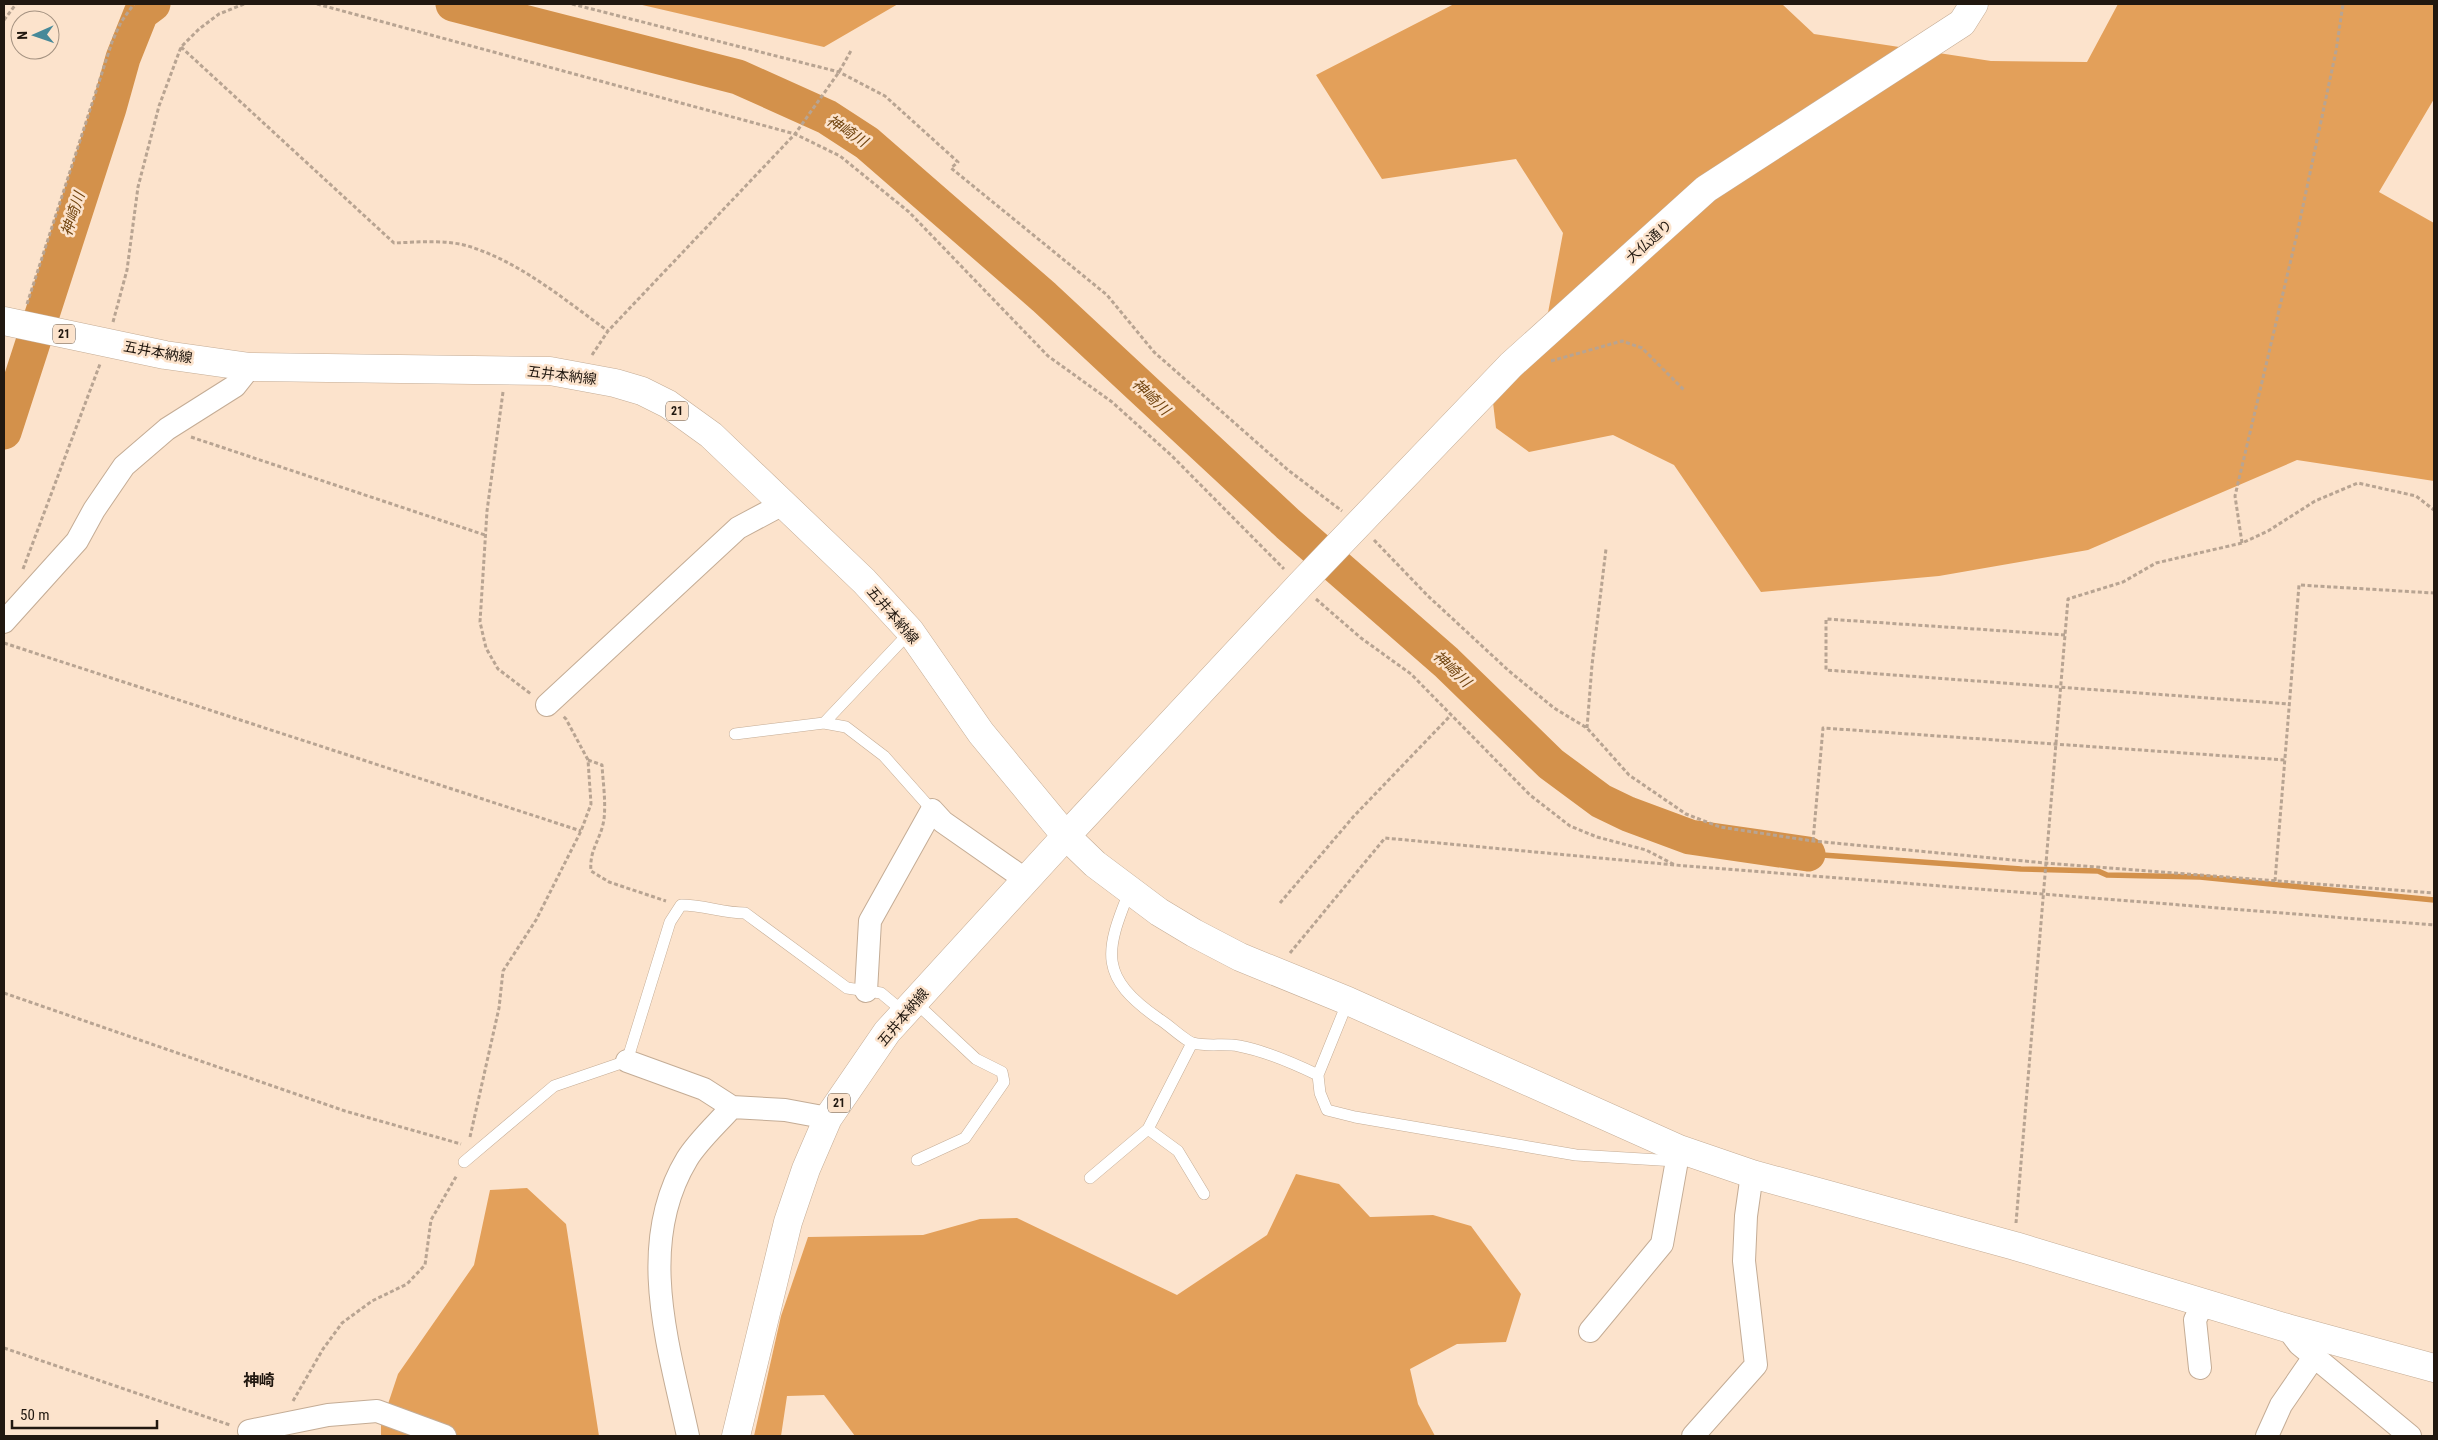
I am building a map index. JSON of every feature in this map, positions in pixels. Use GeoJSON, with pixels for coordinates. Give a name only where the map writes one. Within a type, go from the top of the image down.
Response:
{"type":"FeatureCollection","features":[{"type":"Feature","properties":{"kind":"street","name":"大仏通り"},"geometry":{"type":"LineString","coordinates":[[1066,836],[1300,585],[1511,365],[1706,189],[1962,23],[1974,4]]}},
{"type":"Feature","properties":{"kind":"street","name":"五井本納線"},"geometry":{"type":"LineString","coordinates":[[12,323],[165,355],[250,367],[550,370],[615,383],[642,391],[668,404],[711,435],[864,581],[910,632],[980,733],[1066,836],[887,1032],[828,1118],[806,1169],[788,1222],[736,1436]]}},
{"type":"Feature","properties":{"kind":"street"},"geometry":{"type":"LineString","coordinates":[[4,622],[77,541],[94,510],[124,466],[167,429],[236,386],[250,367]]}},
{"type":"Feature","properties":{"kind":"street"},"geometry":{"type":"LineString","coordinates":[[547,705],[738,528],[783,504]]}},
{"type":"Feature","properties":{"kind":"street"},"geometry":{"type":"LineString","coordinates":[[866,991],[870,921],[932,810],[943,822],[1026,880]]}},
{"type":"Feature","properties":{"kind":"street"},"geometry":{"type":"LineString","coordinates":[[1066,836],[1095,864],[1159,912],[1194,933],[1274,971],[1348,1001],[1677,1155],[2015,1246],[2204,1301],[2287,1328],[2434,1368]]}},
{"type":"Feature","properties":{"kind":"street"},"geometry":{"type":"LineString","coordinates":[[627,1061],[704,1089],[732,1108],[785,1110],[828,1118]]}},
{"type":"Feature","properties":{"kind":"street"},"geometry":{"type":"LineString","coordinates":[[688,1436],[664,1326],[658,1270],[660,1246],[676,1182],[688,1158],[732,1108]]}},
{"type":"Feature","properties":{"kind":"street"},"geometry":{"type":"LineString","coordinates":[[1590,1331],[1662,1244],[1677,1155]]}},
{"type":"Feature","properties":{"kind":"street"},"geometry":{"type":"LineString","coordinates":[[1693,1436],[1756,1365],[1744,1262],[1746,1216],[1752,1174]]}},
{"type":"Feature","properties":{"kind":"street"},"geometry":{"type":"LineString","coordinates":[[2200,1368],[2195,1320],[2204,1301]]}},
{"type":"Feature","properties":{"kind":"street"},"geometry":{"type":"LineString","coordinates":[[2287,1328],[2299,1344],[2314,1358],[2410,1436]]}},
{"type":"Feature","properties":{"kind":"street"},"geometry":{"type":"LineString","coordinates":[[2267,1436],[2281,1405],[2314,1358]]}},
{"type":"Feature","properties":{"kind":"street"},"geometry":{"type":"LineString","coordinates":[[249,1432],[328,1415],[377,1411],[445,1436]]}},
{"type":"Feature","properties":{"kind":"lane"},"geometry":{"type":"LineString","coordinates":[[824,723],[910,632]]}},
{"type":"Feature","properties":{"kind":"lane"},"geometry":{"type":"LineString","coordinates":[[735,734],[824,723],[846,727],[884,756],[932,810]]}},
{"type":"Feature","properties":{"kind":"lane"},"geometry":{"type":"LineString","coordinates":[[1130,890],[1116,925],[1111,952],[1114,973],[1125,992],[1139,1005],[1192,1043],[1238,1046],[1298,1066],[1318,1075]]}},
{"type":"Feature","properties":{"kind":"lane"},"geometry":{"type":"LineString","coordinates":[[464,1162],[554,1086],[627,1061],[670,922],[680,906],[698,905],[727,913],[745,913],[847,988],[881,993],[910,1007],[976,1059],[1002,1072],[1004,1082],[965,1138],[917,1160]]}},
{"type":"Feature","properties":{"kind":"lane"},"geometry":{"type":"LineString","coordinates":[[1348,1001],[1318,1075],[1320,1093],[1327,1110],[1355,1117],[1576,1154],[1677,1155]]}},
{"type":"Feature","properties":{"kind":"lane"},"geometry":{"type":"LineString","coordinates":[[1090,1178],[1148,1129],[1192,1043]]}},
{"type":"Feature","properties":{"kind":"lane"},"geometry":{"type":"LineString","coordinates":[[1148,1129],[1178,1151],[1204,1194]]}},
{"type":"Feature","properties":{"kind":"path"},"geometry":{"type":"LineString","coordinates":[[4,20],[16,4]]}},
{"type":"Feature","properties":{"kind":"path"},"geometry":{"type":"LineString","coordinates":[[12,323],[112,42],[121,22],[134,4]]}},
{"type":"Feature","properties":{"kind":"path"},"geometry":{"type":"LineString","coordinates":[[21,574],[108,343],[127,270],[138,187],[159,106],[181,47],[199,29],[219,14],[244,4]]}},
{"type":"Feature","properties":{"kind":"path"},"geometry":{"type":"LineString","coordinates":[[317,4],[795,134],[840,156],[909,212],[1048,356],[1112,402],[1172,456],[1300,585],[1361,638],[1410,674],[1530,795],[1570,826],[1597,837],[1646,850],[1675,865]]}},
{"type":"Feature","properties":{"kind":"path"},"geometry":{"type":"LineString","coordinates":[[572,4],[840,72],[884,96],[958,162],[951,168],[1107,295],[1154,352],[1288,470],[1358,524],[1428,596],[1509,671],[1554,708],[1587,728],[1629,775],[1686,814],[1720,827],[1813,841],[2045,863],[2434,893]]}},
{"type":"Feature","properties":{"kind":"path"},"geometry":{"type":"LineString","coordinates":[[2242,543],[2235,496],[2297,234],[2336,51],[2343,4]]}},
{"type":"Feature","properties":{"kind":"path"},"geometry":{"type":"LineString","coordinates":[[181,47],[394,243],[437,242],[473,247],[526,272],[608,331]]}},
{"type":"Feature","properties":{"kind":"path"},"geometry":{"type":"LineString","coordinates":[[583,377],[594,351],[608,331],[795,134],[840,72],[852,49]]}},
{"type":"Feature","properties":{"kind":"path"},"geometry":{"type":"LineString","coordinates":[[1550,362],[1622,341],[1642,348],[1685,391]]}},
{"type":"Feature","properties":{"kind":"path"},"geometry":{"type":"LineString","coordinates":[[4,993],[346,1111],[468,1146],[499,1008],[503,971],[536,920],[581,831],[591,804],[588,760],[566,719],[498,669],[486,648],[480,622],[485,535],[508,369]]}},
{"type":"Feature","properties":{"kind":"path"},"geometry":{"type":"LineString","coordinates":[[167,429],[485,535]]}},
{"type":"Feature","properties":{"kind":"path"},"geometry":{"type":"LineString","coordinates":[[2015,1246],[2042,895],[2068,599],[2123,582],[2156,563],[2242,543],[2268,531],[2316,501],[2358,483],[2416,496],[2434,510]]}},
{"type":"Feature","properties":{"kind":"path"},"geometry":{"type":"LineString","coordinates":[[1587,728],[1592,665],[1606,549]]}},
{"type":"Feature","properties":{"kind":"path"},"geometry":{"type":"LineString","coordinates":[[2275,881],[2300,584],[2434,592]]}},
{"type":"Feature","properties":{"kind":"path"},"geometry":{"type":"LineString","coordinates":[[2064,635],[1826,619],[1826,670],[2290,704]]}},
{"type":"Feature","properties":{"kind":"path"},"geometry":{"type":"LineString","coordinates":[[4,643],[581,831]]}},
{"type":"Feature","properties":{"kind":"path"},"geometry":{"type":"LineString","coordinates":[[1280,903],[1354,816],[1451,715]]}},
{"type":"Feature","properties":{"kind":"path"},"geometry":{"type":"LineString","coordinates":[[1813,841],[1823,728],[2285,760]]}},
{"type":"Feature","properties":{"kind":"path"},"geometry":{"type":"LineString","coordinates":[[588,760],[602,765],[604,818],[599,836],[590,856],[591,871],[609,882],[680,906]]}},
{"type":"Feature","properties":{"kind":"path"},"geometry":{"type":"LineString","coordinates":[[1274,971],[1386,838],[1675,865],[2434,925]]}},
{"type":"Feature","properties":{"kind":"path"},"geometry":{"type":"LineString","coordinates":[[291,1405],[323,1349],[342,1323],[372,1301],[407,1284],[425,1265],[431,1220],[464,1162]]}},
{"type":"Feature","properties":{"kind":"path"},"geometry":{"type":"LineString","coordinates":[[4,1348],[249,1432]]}},
{"type":"Feature","properties":{"kind":"shaded area"},"geometry":{"type":"Polygon","coordinates":[[[638,4],[898,4],[824,47],[638,4]]]}},
{"type":"Feature","properties":{"kind":"shaded area"},"geometry":{"type":"Polygon","coordinates":[[[1454,4],[1782,4],[1814,34],[1991,61],[2087,62],[2118,4],[2434,4],[2434,99],[2379,192],[2434,223],[2434,481],[2297,460],[2088,550],[1939,576],[1761,592],[1674,465],[1613,435],[1529,452],[1496,428],[1492,394],[1544,334],[1563,233],[1516,159],[1382,179],[1316,75],[1454,4]]]}},
{"type":"Feature","properties":{"kind":"shaded area"},"geometry":{"type":"Polygon","coordinates":[[[1296,1174],[1339,1184],[1370,1217],[1433,1215],[1471,1226],[1521,1294],[1506,1342],[1457,1344],[1410,1369],[1418,1404],[1435,1436],[855,1436],[824,1395],[787,1396],[781,1436],[754,1436],[781,1316],[808,1237],[923,1235],[980,1219],[1017,1218],[1177,1295],[1267,1235],[1296,1174]]]}},
{"type":"Feature","properties":{"kind":"shaded area"},"geometry":{"type":"Polygon","coordinates":[[[527,1188],[566,1224],[599,1436],[381,1436],[381,1425],[398,1374],[474,1265],[490,1190],[527,1188]]]}},
{"type":"Feature","properties":{"kind":"waterway","name":"神崎川"},"geometry":{"type":"LineString","coordinates":[[4,432],[109,108],[123,58],[141,13],[153,4]]}},
{"type":"Feature","properties":{"kind":"waterway","name":"神崎川"},"geometry":{"type":"LineString","coordinates":[[453,4],[738,77],[827,117],[867,143],[1044,297],[1288,524],[1446,662],[1551,764],[1601,801],[1628,814],[1690,837],[1808,854]]}},
{"type":"Feature","properties":{"kind":"waterway"},"geometry":{"type":"LineString","coordinates":[[1808,854],[2021,869],[2098,871],[2107,875],[2200,877],[2434,900]]}},
{"type":"Feature","properties":{"kind":"district","name":"神崎"},"geometry":{"type":"Point","coordinates":[259,1380]}}]}
